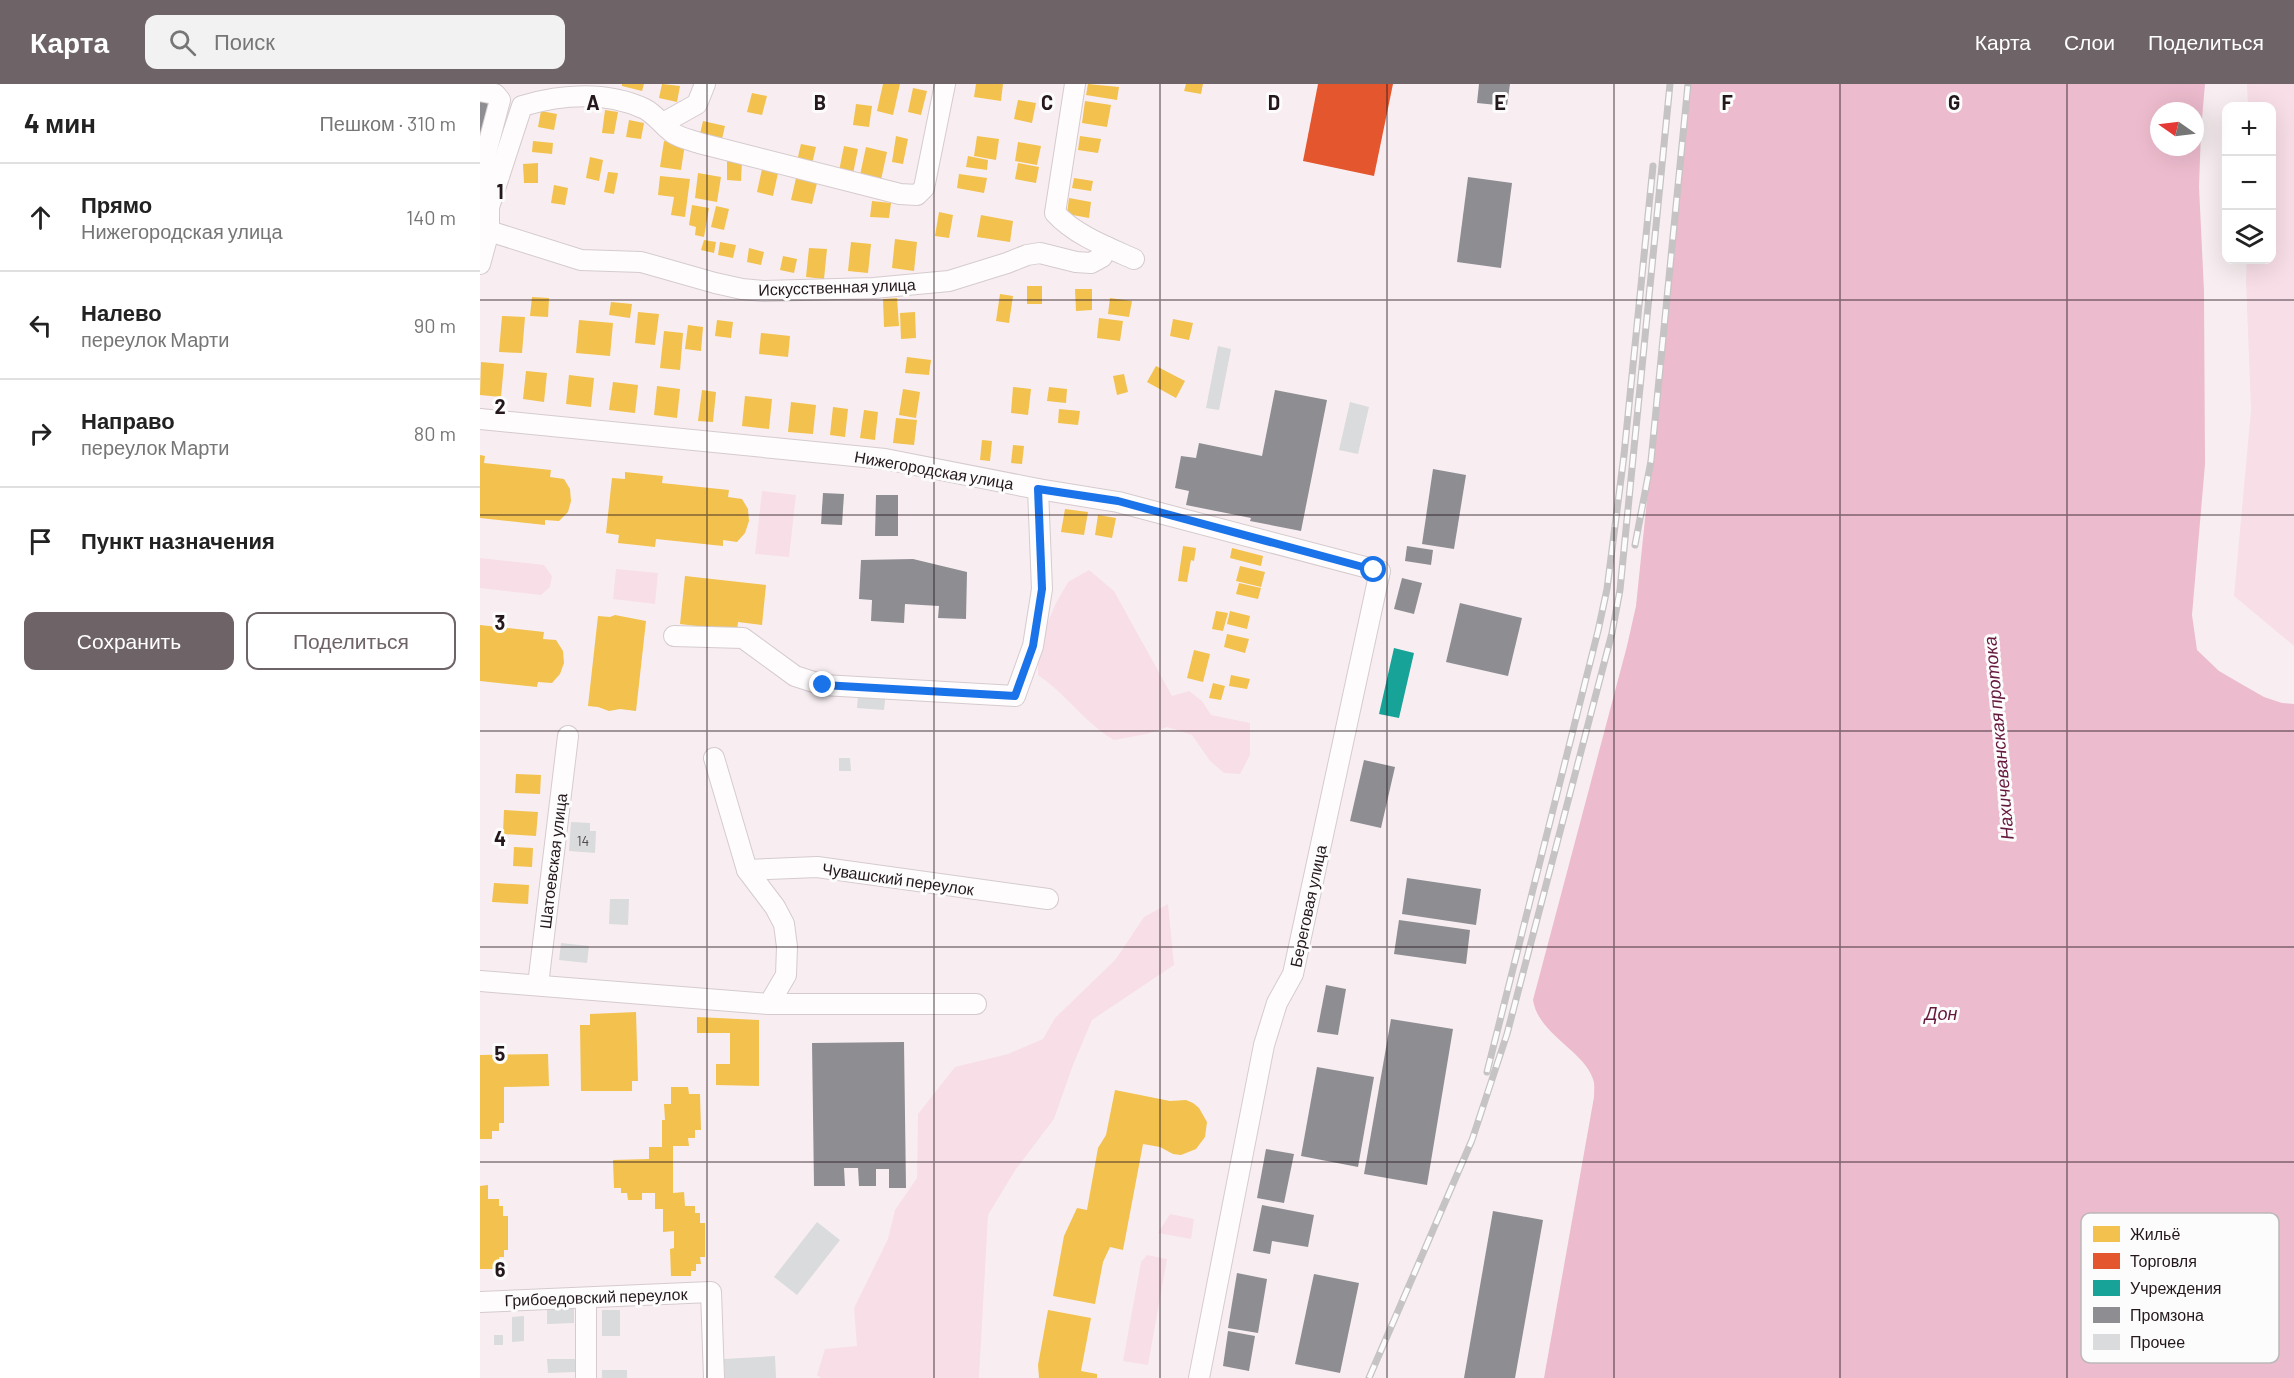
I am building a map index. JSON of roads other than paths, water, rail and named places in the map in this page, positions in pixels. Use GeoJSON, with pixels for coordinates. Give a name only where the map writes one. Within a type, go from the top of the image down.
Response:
{"type":"FeatureCollection","features":[{"type":"Feature","properties":{"kind":"street"},"geometry":{"type":"LineString","coordinates":[[663,123],[697,104],[705,84]]}},
{"type":"Feature","properties":{"kind":"street"},"geometry":{"type":"LineString","coordinates":[[489,207],[522,106],[571,96],[605,98],[645,109],[674,133],[699,143],[900,194],[917,195],[924,188],[945,84]]}},
{"type":"Feature","properties":{"kind":"street"},"geometry":{"type":"LineString","coordinates":[[1075,84],[1055,213],[1064,222],[1107,247],[1134,259]]}},
{"type":"Feature","properties":{"kind":"street"},"geometry":{"type":"LineString","coordinates":[[480,90],[495,94],[500,100],[485,157],[489,231],[480,264]]}},
{"type":"Feature","properties":{"kind":"street","name":"Искусственная улица"},"geometry":{"type":"LineString","coordinates":[[489,231],[581,260],[641,262],[733,287],[764,291],[874,288],[949,281],[1027,255],[1040,253],[1076,262],[1091,263],[1102,257],[1107,247]]}},
{"type":"Feature","properties":{"kind":"street","name":"Нижегородская улица"},"geometry":{"type":"LineString","coordinates":[[480,419],[885,459],[1038,489],[1118,501],[1380,571]]}},
{"type":"Feature","properties":{"kind":"street"},"geometry":{"type":"LineString","coordinates":[[674,636],[743,638],[795,676],[823,685],[1015,696],[1033,646],[1042,589],[1038,489]]}},
{"type":"Feature","properties":{"kind":"street","name":"Береговая улица"},"geometry":{"type":"LineString","coordinates":[[1199,1378],[1264,1045],[1277,1003],[1293,974],[1380,571]]}},
{"type":"Feature","properties":{"kind":"street","name":"Шатоевская улица"},"geometry":{"type":"LineString","coordinates":[[538,986],[568,736]]}},
{"type":"Feature","properties":{"kind":"street"},"geometry":{"type":"LineString","coordinates":[[714,758],[747,870],[775,907],[784,924],[787,947],[786,975],[769,1004]]}},
{"type":"Feature","properties":{"kind":"street","name":"Чувашский переулок"},"geometry":{"type":"LineString","coordinates":[[747,870],[817,867],[1048,899]]}},
{"type":"Feature","properties":{"kind":"street"},"geometry":{"type":"LineString","coordinates":[[480,981],[769,1004],[976,1004]]}},
{"type":"Feature","properties":{"kind":"street","name":"Грибоедовский переулок"},"geometry":{"type":"LineString","coordinates":[[480,1302],[711,1292],[714,1378]]}},
{"type":"Feature","properties":{"kind":"street"},"geometry":{"type":"LineString","coordinates":[[586,1299],[586,1378]]}},
{"type":"Feature","properties":{"kind":"water","name":"Дон"},"geometry":{"type":"Polygon","coordinates":[[[1690,84],[2205,84],[2203,102],[2150,102],[2150,156],[2200,156],[2205,464],[2192,615],[2197,650],[2219,671],[2264,697],[2294,704],[2294,1378],[1544,1378],[1594,1097],[1594,1085],[1588,1069],[1580,1059],[1543,1023],[1533,1000],[1636,606],[1690,84]]]}},
{"type":"Feature","properties":{"kind":"railway"},"geometry":{"type":"LineString","coordinates":[[1369,1378],[1472,1140],[1507,1034],[1612,633],[1620,590],[1670,84]]}},
{"type":"Feature","properties":{"kind":"railway"},"geometry":{"type":"LineString","coordinates":[[1635,545],[1651,461],[1688,84]]}},
{"type":"Feature","properties":{"kind":"railway"},"geometry":{"type":"LineString","coordinates":[[1487,1072],[1607,589],[1624,455],[1653,166]]}},
{"type":"Feature","properties":{"kind":"water label","name":"Нахичеванская протока"},"geometry":{"type":"Point","coordinates":[1999,738]}}]}
